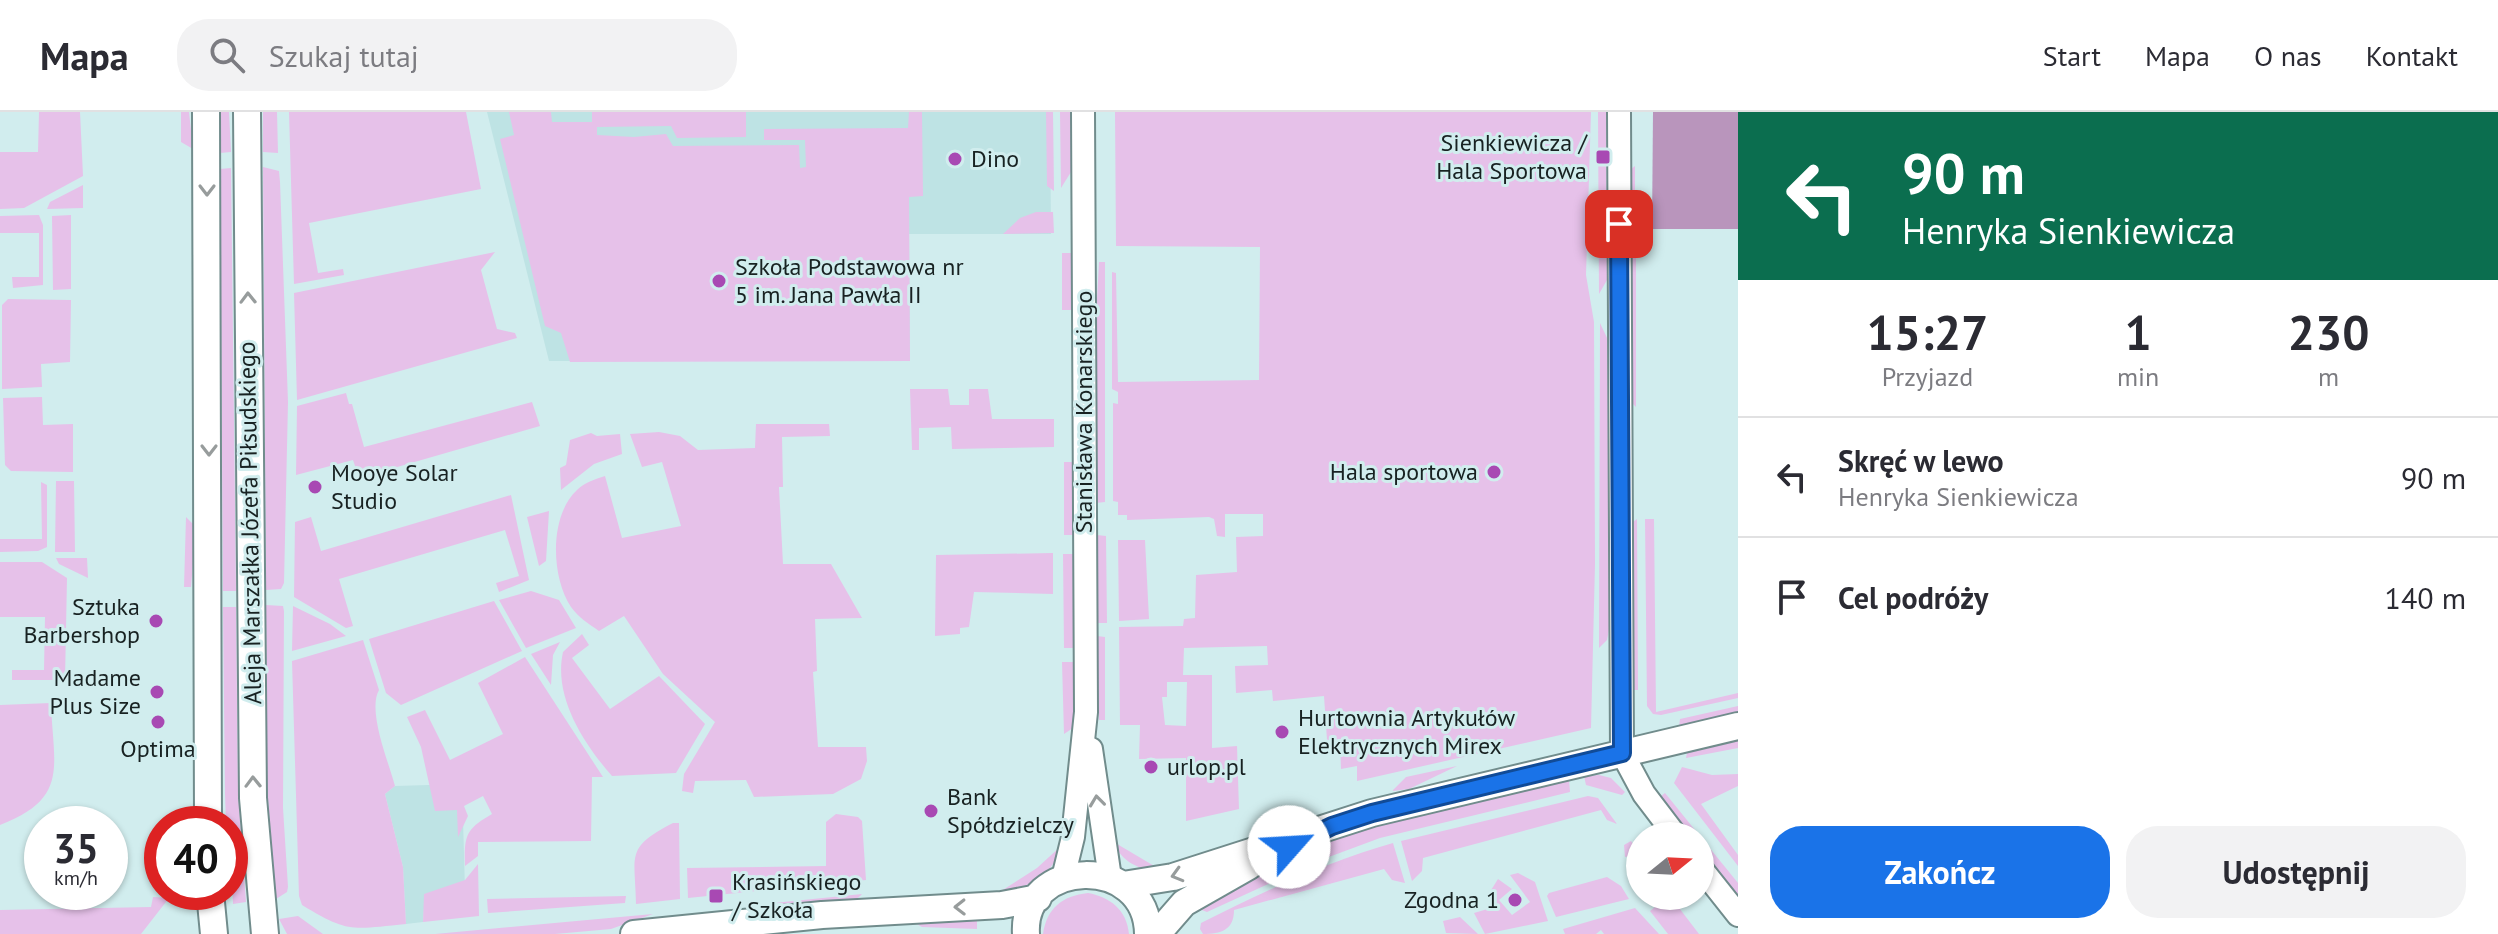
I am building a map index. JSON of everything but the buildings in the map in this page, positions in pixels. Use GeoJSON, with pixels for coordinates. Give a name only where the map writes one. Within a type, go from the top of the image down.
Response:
{"type":"FeatureCollection","features":[{"type":"Feature","properties":{"kind":"street","name":"Aleja Marszałka Józefa Piłsudskiego"},"geometry":{"type":"LineString","coordinates":[[206,112],[208,806]]}},
{"type":"Feature","properties":{"kind":"street","name":"Aleja Marszałka Józefa Piłsudskiego"},"geometry":{"type":"LineString","coordinates":[[247,112],[253,798],[265,934]]}},
{"type":"Feature","properties":{"kind":"street","name":"Stanisława Konarskiego"},"geometry":{"type":"LineString","coordinates":[[1063,878],[1073,837],[1086,712],[1083,112]]}},
{"type":"Feature","properties":{"kind":"street"},"geometry":{"type":"LineString","coordinates":[[1619,112],[1622,753],[1644,794],[1665,822]]}},
{"type":"Feature","properties":{"kind":"street","name":"Stanisława Konarskiego"},"geometry":{"type":"LineString","coordinates":[[1086,712],[1116,882]]}},
{"type":"Feature","properties":{"kind":"street"},"geometry":{"type":"LineString","coordinates":[[1026,934],[1030,912],[1038,898],[1063,878],[1094,874],[1116,882],[1173,877],[1372,813],[1738,726]]}},
{"type":"Feature","properties":{"kind":"street"},"geometry":{"type":"LineString","coordinates":[[1157,934],[1184,903],[1217,883],[1332,826]]}},
{"type":"Feature","properties":{"kind":"street"},"geometry":{"type":"LineString","coordinates":[[1116,882],[1143,911],[1148,934]]}},
{"type":"Feature","properties":{"kind":"street"},"geometry":{"type":"LineString","coordinates":[[1714,885],[1738,915]]}},
{"type":"Feature","properties":{"kind":"street"},"geometry":{"type":"LineString","coordinates":[[634,934],[822,915],[984,907],[1038,898]]}},
{"type":"Feature","properties":{"kind":"street"},"geometry":{"type":"LineString","coordinates":[[212,910],[214,934]]}},
{"type":"Feature","properties":{"kind":"shaded area"},"geometry":{"type":"Polygon","coordinates":[[[39,112],[80,112],[83,176],[24,208],[0,209],[0,152],[38,152],[39,112]]]}},
{"type":"Feature","properties":{"kind":"shaded area"},"geometry":{"type":"Polygon","coordinates":[[[181,112],[189,112],[193,149],[181,142],[181,112]]]}},
{"type":"Feature","properties":{"kind":"shaded area"},"geometry":{"type":"Polygon","coordinates":[[[220,112],[229,112],[231,152],[220,153],[220,112]]]}},
{"type":"Feature","properties":{"kind":"shaded area"},"geometry":{"type":"Polygon","coordinates":[[[263,112],[277,112],[278,153],[263,152],[263,112]]]}},
{"type":"Feature","properties":{"kind":"shaded area"},"geometry":{"type":"Polygon","coordinates":[[[289,112],[466,112],[481,189],[309,223],[318,273],[343,269],[344,275],[294,284],[289,112]]]}},
{"type":"Feature","properties":{"kind":"shaded area","name":"Szkoła Podstawowa nr 5 im. Jana Pawła II"},"geometry":{"type":"Polygon","coordinates":[[[487,112],[1050,112],[1051,234],[909,234],[910,361],[549,361],[487,112]]]}},
{"type":"Feature","properties":{"kind":"shaded area","name":"Szkoła Podstawowa nr 5 im. Jana Pawła II"},"geometry":{"type":"Polygon","coordinates":[[[509,112],[551,112],[552,122],[592,122],[592,112],[746,112],[746,137],[677,138],[671,126],[597,127],[597,135],[634,137],[666,134],[673,146],[799,145],[800,168],[806,167],[805,140],[764,140],[764,129],[908,128],[909,112],[922,112],[923,196],[909,197],[910,361],[570,362],[561,333],[545,326],[500,139],[514,135],[509,112]]]}},
{"type":"Feature","properties":{"kind":"shaded area"},"geometry":{"type":"Polygon","coordinates":[[[1046,112],[1053,112],[1054,191],[1047,186],[1046,112]]]}},
{"type":"Feature","properties":{"kind":"shaded area"},"geometry":{"type":"Polygon","coordinates":[[[1060,112],[1071,112],[1071,172],[1061,188],[1060,112]]]}},
{"type":"Feature","properties":{"kind":"shaded area"},"geometry":{"type":"Polygon","coordinates":[[[1115,112],[1591,112],[1586,275],[1594,322],[1595,564],[1591,728],[1357,781],[1357,766],[1341,769],[1340,742],[1327,740],[1324,696],[1273,701],[1272,690],[1236,693],[1235,666],[1268,665],[1267,646],[1184,648],[1183,675],[1212,675],[1212,748],[1237,746],[1239,809],[1186,821],[1186,758],[1139,759],[1140,725],[1120,725],[1119,627],[1183,626],[1184,619],[1195,618],[1196,575],[1237,572],[1236,537],[1263,536],[1263,514],[1225,514],[1225,537],[1217,536],[1214,519],[1209,517],[1127,520],[1127,515],[1118,515],[1118,502],[1113,501],[1113,403],[1118,404],[1118,392],[1112,389],[1112,272],[1116,273],[1118,382],[1259,380],[1260,247],[1116,246],[1115,112]],[[1167,682],[1167,697],[1162,697],[1165,725],[1186,726],[1187,682],[1167,682]]]}},
{"type":"Feature","properties":{"kind":"shaded area"},"geometry":{"type":"Polygon","coordinates":[[[1598,112],[1606,112],[1607,280],[1599,294],[1598,112]]]}},
{"type":"Feature","properties":{"kind":"shaded area"},"geometry":{"type":"Polygon","coordinates":[[[1653,112],[1738,112],[1738,229],[1652,229],[1653,112]]]}},
{"type":"Feature","properties":{"kind":"shaded area"},"geometry":{"type":"Polygon","coordinates":[[[1635,166],[1635,227],[1631,224],[1631,169],[1635,166]]]}},
{"type":"Feature","properties":{"kind":"shaded area"},"geometry":{"type":"Polygon","coordinates":[[[263,167],[279,171],[288,402],[284,583],[281,589],[266,590],[263,167]]]}},
{"type":"Feature","properties":{"kind":"shaded area"},"geometry":{"type":"Polygon","coordinates":[[[231,168],[236,591],[223,591],[220,169],[231,168]]]}},
{"type":"Feature","properties":{"kind":"shaded area"},"geometry":{"type":"Polygon","coordinates":[[[83,185],[83,208],[47,209],[50,202],[83,185]]]}},
{"type":"Feature","properties":{"kind":"shaded area"},"geometry":{"type":"Polygon","coordinates":[[[1036,212],[1053,212],[1054,233],[1003,234],[1020,218],[1036,212]]]}},
{"type":"Feature","properties":{"kind":"shaded area"},"geometry":{"type":"Polygon","coordinates":[[[39,215],[43,225],[43,285],[13,288],[12,277],[39,277],[39,233],[0,233],[0,216],[39,215]]]}},
{"type":"Feature","properties":{"kind":"shaded area"},"geometry":{"type":"Polygon","coordinates":[[[71,215],[71,289],[53,290],[52,216],[71,215]]]}},
{"type":"Feature","properties":{"kind":"shaded area"},"geometry":{"type":"Polygon","coordinates":[[[1636,244],[1636,407],[1632,403],[1632,247],[1636,244]]]}},
{"type":"Feature","properties":{"kind":"shaded area"},"geometry":{"type":"Polygon","coordinates":[[[495,252],[481,270],[497,329],[515,333],[517,338],[297,400],[294,293],[495,252]]]}},
{"type":"Feature","properties":{"kind":"shaded area"},"geometry":{"type":"Polygon","coordinates":[[[1062,253],[1071,253],[1072,310],[1062,310],[1062,253]]]}},
{"type":"Feature","properties":{"kind":"shaded area"},"geometry":{"type":"Polygon","coordinates":[[[1099,262],[1105,262],[1105,502],[1096,503],[1096,319],[1099,262]]]}},
{"type":"Feature","properties":{"kind":"shaded area"},"geometry":{"type":"Polygon","coordinates":[[[8,299],[71,300],[70,362],[41,364],[42,387],[2,389],[2,305],[8,299]]]}},
{"type":"Feature","properties":{"kind":"shaded area"},"geometry":{"type":"Polygon","coordinates":[[[1600,323],[1608,340],[1610,625],[1607,640],[1599,648],[1600,323]]]}},
{"type":"Feature","properties":{"kind":"shaded area"},"geometry":{"type":"Polygon","coordinates":[[[910,389],[948,389],[950,405],[969,405],[969,389],[988,389],[992,419],[1054,419],[1054,447],[952,449],[951,427],[919,428],[919,450],[912,450],[910,389]]]}},
{"type":"Feature","properties":{"kind":"shaded area"},"geometry":{"type":"Polygon","coordinates":[[[346,393],[364,447],[532,402],[540,426],[359,478],[353,460],[296,475],[297,406],[346,393]]]}},
{"type":"Feature","properties":{"kind":"shaded area"},"geometry":{"type":"Polygon","coordinates":[[[42,397],[43,425],[73,424],[73,472],[11,471],[5,465],[3,398],[42,397]]]}},
{"type":"Feature","properties":{"kind":"shaded area"},"geometry":{"type":"Polygon","coordinates":[[[756,424],[829,424],[830,436],[782,437],[783,487],[779,487],[783,564],[831,564],[862,618],[815,619],[817,671],[813,672],[818,747],[866,747],[867,761],[861,779],[833,794],[754,797],[746,780],[695,781],[693,793],[682,791],[684,774],[715,722],[663,674],[624,616],[599,631],[571,607],[560,580],[556,547],[561,515],[568,501],[583,485],[605,476],[622,538],[681,526],[662,462],[642,467],[630,434],[659,432],[680,436],[698,450],[755,448],[756,424]]]}},
{"type":"Feature","properties":{"kind":"shaded area"},"geometry":{"type":"Polygon","coordinates":[[[591,433],[597,436],[620,434],[622,454],[594,464],[561,490],[560,468],[566,465],[570,440],[591,433]]]}},
{"type":"Feature","properties":{"kind":"shaded area"},"geometry":{"type":"Polygon","coordinates":[[[1064,462],[1074,462],[1074,535],[1064,535],[1064,462]]]}},
{"type":"Feature","properties":{"kind":"shaded area"},"geometry":{"type":"Polygon","coordinates":[[[56,481],[74,481],[75,552],[55,552],[56,481]]]}},
{"type":"Feature","properties":{"kind":"shaded area"},"geometry":{"type":"Polygon","coordinates":[[[41,482],[47,485],[47,547],[38,551],[0,552],[0,539],[42,539],[41,482]]]}},
{"type":"Feature","properties":{"kind":"shaded area"},"geometry":{"type":"Polygon","coordinates":[[[511,495],[529,580],[499,592],[496,583],[519,576],[505,530],[339,579],[353,626],[346,628],[294,597],[295,522],[311,517],[321,551],[511,495]]]}},
{"type":"Feature","properties":{"kind":"shaded area"},"geometry":{"type":"Polygon","coordinates":[[[549,511],[546,561],[539,566],[527,517],[549,511]]]}},
{"type":"Feature","properties":{"kind":"shaded area"},"geometry":{"type":"Polygon","coordinates":[[[186,517],[196,527],[191,587],[184,587],[186,517]]]}},
{"type":"Feature","properties":{"kind":"shaded area"},"geometry":{"type":"Polygon","coordinates":[[[1637,519],[1638,690],[1634,690],[1633,522],[1637,519]]]}},
{"type":"Feature","properties":{"kind":"shaded area"},"geometry":{"type":"Polygon","coordinates":[[[1645,519],[1654,519],[1656,712],[1738,693],[1738,698],[1661,715],[1653,714],[1647,706],[1645,519]]]}},
{"type":"Feature","properties":{"kind":"shaded area"},"geometry":{"type":"Polygon","coordinates":[[[1097,535],[1106,536],[1107,623],[1098,623],[1097,535]]]}},
{"type":"Feature","properties":{"kind":"shaded area"},"geometry":{"type":"Polygon","coordinates":[[[1118,540],[1145,540],[1149,619],[1119,621],[1118,540]]]}},
{"type":"Feature","properties":{"kind":"shaded area"},"geometry":{"type":"Polygon","coordinates":[[[1053,553],[1053,594],[974,592],[969,627],[960,628],[960,634],[935,636],[936,555],[1053,553]]]}},
{"type":"Feature","properties":{"kind":"shaded area"},"geometry":{"type":"Polygon","coordinates":[[[1063,554],[1074,554],[1073,648],[1064,648],[1063,554]]]}},
{"type":"Feature","properties":{"kind":"shaded area"},"geometry":{"type":"Polygon","coordinates":[[[56,558],[87,558],[88,578],[59,564],[56,558]]]}},
{"type":"Feature","properties":{"kind":"shaded area"},"geometry":{"type":"Polygon","coordinates":[[[0,562],[42,562],[67,578],[65,680],[12,680],[12,670],[44,670],[45,617],[0,617],[0,562]]]}},
{"type":"Feature","properties":{"kind":"shaded area"},"geometry":{"type":"Polygon","coordinates":[[[531,591],[559,600],[576,628],[526,648],[499,600],[531,591]]]}},
{"type":"Feature","properties":{"kind":"shaded area"},"geometry":{"type":"Polygon","coordinates":[[[494,601],[522,651],[401,705],[386,693],[369,639],[494,601]]]}},
{"type":"Feature","properties":{"kind":"shaded area"},"geometry":{"type":"Polygon","coordinates":[[[266,605],[283,606],[284,611],[283,808],[288,887],[287,892],[276,899],[267,787],[266,605]]]}},
{"type":"Feature","properties":{"kind":"shaded area"},"geometry":{"type":"Polygon","coordinates":[[[293,606],[330,624],[346,636],[292,651],[293,606]]]}},
{"type":"Feature","properties":{"kind":"shaded area"},"geometry":{"type":"Polygon","coordinates":[[[223,607],[236,607],[239,806],[226,806],[223,607]]]}},
{"type":"Feature","properties":{"kind":"shaded area"},"geometry":{"type":"Polygon","coordinates":[[[582,634],[589,645],[572,658],[610,709],[659,676],[705,724],[676,773],[612,776],[591,749],[573,719],[562,686],[563,652],[582,634]]]}},
{"type":"Feature","properties":{"kind":"shaded area"},"geometry":{"type":"Polygon","coordinates":[[[1097,636],[1105,637],[1105,720],[1099,720],[1097,636]]]}},
{"type":"Feature","properties":{"kind":"shaded area"},"geometry":{"type":"Polygon","coordinates":[[[363,640],[379,690],[376,699],[377,724],[395,786],[385,794],[403,867],[406,924],[362,928],[331,921],[302,905],[299,896],[292,661],[363,640]]]}},
{"type":"Feature","properties":{"kind":"shaded area"},"geometry":{"type":"Polygon","coordinates":[[[560,642],[553,655],[551,685],[531,654],[560,642]]]}},
{"type":"Feature","properties":{"kind":"shaded area"},"geometry":{"type":"Polygon","coordinates":[[[525,657],[603,777],[592,777],[591,841],[478,842],[478,856],[465,866],[468,834],[492,814],[483,796],[464,806],[468,816],[458,837],[457,810],[435,811],[421,747],[407,717],[425,710],[450,760],[503,734],[478,683],[525,657]]]}},
{"type":"Feature","properties":{"kind":"shaded area"},"geometry":{"type":"Polygon","coordinates":[[[1062,662],[1073,662],[1073,728],[1064,734],[1062,662]]]}},
{"type":"Feature","properties":{"kind":"shaded area"},"geometry":{"type":"Polygon","coordinates":[[[51,703],[54,762],[47,791],[38,803],[24,806],[24,814],[0,825],[0,705],[51,703]]]}},
{"type":"Feature","properties":{"kind":"shaded area"},"geometry":{"type":"Polygon","coordinates":[[[1738,706],[1738,713],[1679,727],[1680,719],[1738,706]]]}},
{"type":"Feature","properties":{"kind":"shaded area"},"geometry":{"type":"Polygon","coordinates":[[[1738,741],[1738,748],[1686,758],[1687,753],[1738,741]]]}},
{"type":"Feature","properties":{"kind":"shaded area"},"geometry":{"type":"Polygon","coordinates":[[[1457,766],[1409,789],[1392,791],[1406,777],[1457,766]]]}},
{"type":"Feature","properties":{"kind":"shaded area"},"geometry":{"type":"Polygon","coordinates":[[[1682,767],[1712,775],[1738,774],[1738,786],[1701,804],[1738,855],[1738,866],[1714,835],[1714,822],[1704,822],[1674,783],[1682,767]]]}},
{"type":"Feature","properties":{"kind":"shaded area"},"geometry":{"type":"Polygon","coordinates":[[[1584,776],[1611,778],[1625,792],[1622,795],[1586,785],[1584,776]]]}},
{"type":"Feature","properties":{"kind":"shaded area"},"geometry":{"type":"Polygon","coordinates":[[[1569,780],[1570,792],[1380,838],[1318,861],[1207,912],[1199,909],[1283,859],[1329,841],[1425,812],[1569,780]]]}},
{"type":"Feature","properties":{"kind":"shaded area"},"geometry":{"type":"Polygon","coordinates":[[[462,784],[465,890],[425,895],[423,922],[406,924],[403,867],[385,794],[395,786],[462,784]]]}},
{"type":"Feature","properties":{"kind":"shaded area"},"geometry":{"type":"Polygon","coordinates":[[[1665,793],[1689,822],[1680,822],[1660,797],[1665,793]]]}},
{"type":"Feature","properties":{"kind":"shaded area"},"geometry":{"type":"Polygon","coordinates":[[[1588,796],[1598,798],[1617,824],[1607,820],[1601,810],[1423,858],[1422,871],[1412,881],[1401,841],[1588,796]]]}},
{"type":"Feature","properties":{"kind":"shaded area"},"geometry":{"type":"Polygon","coordinates":[[[836,814],[858,817],[862,821],[866,880],[688,898],[687,868],[826,866],[826,822],[836,814]]]}},
{"type":"Feature","properties":{"kind":"shaded area"},"geometry":{"type":"Polygon","coordinates":[[[673,823],[679,823],[680,899],[636,904],[636,854],[647,839],[673,823]]]}},
{"type":"Feature","properties":{"kind":"shaded area"},"geometry":{"type":"Polygon","coordinates":[[[1112,841],[1161,870],[1132,864],[1112,841]]]}},
{"type":"Feature","properties":{"kind":"shaded area"},"geometry":{"type":"Polygon","coordinates":[[[1393,843],[1405,883],[1392,880],[1384,869],[1234,910],[1232,922],[1221,932],[1203,934],[1200,929],[1201,923],[1271,889],[1319,868],[1393,843]]]}},
{"type":"Feature","properties":{"kind":"shaded area"},"geometry":{"type":"Polygon","coordinates":[[[1061,846],[1052,866],[1036,880],[995,895],[1037,868],[1061,846]]]}},
{"type":"Feature","properties":{"kind":"shaded area"},"geometry":{"type":"Polygon","coordinates":[[[1714,853],[1738,883],[1738,897],[1714,866],[1714,853]]]}},
{"type":"Feature","properties":{"kind":"shaded area"},"geometry":{"type":"Polygon","coordinates":[[[478,864],[479,916],[423,922],[424,894],[465,880],[478,864]]]}},
{"type":"Feature","properties":{"kind":"shaded area"},"geometry":{"type":"Polygon","coordinates":[[[1518,873],[1535,882],[1548,921],[1485,934],[1474,913],[1491,908],[1488,895],[1498,879],[1512,889],[1499,900],[1512,915],[1530,902],[1510,875],[1518,873]]]}},
{"type":"Feature","properties":{"kind":"shaded area"},"geometry":{"type":"Polygon","coordinates":[[[1607,877],[1621,886],[1626,900],[1556,917],[1547,896],[1607,877]]]}},
{"type":"Feature","properties":{"kind":"shaded area"},"geometry":{"type":"Polygon","coordinates":[[[1088,893],[1116,906],[1125,918],[1129,934],[1043,934],[1048,917],[1057,905],[1063,900],[1088,893]]]}},
{"type":"Feature","properties":{"kind":"shaded area"},"geometry":{"type":"Polygon","coordinates":[[[862,894],[855,900],[831,905],[764,904],[862,894]]]}},
{"type":"Feature","properties":{"kind":"shaded area"},"geometry":{"type":"Polygon","coordinates":[[[626,896],[625,903],[488,913],[487,899],[626,896]]]}},
{"type":"Feature","properties":{"kind":"shaded area"},"geometry":{"type":"Polygon","coordinates":[[[128,907],[160,910],[141,934],[0,934],[0,910],[128,910],[128,907]]]}},
{"type":"Feature","properties":{"kind":"shaded area"},"geometry":{"type":"Polygon","coordinates":[[[1637,910],[1659,934],[1604,934],[1601,930],[1596,934],[1565,934],[1563,929],[1637,910]]]}},
{"type":"Feature","properties":{"kind":"shaded area"},"geometry":{"type":"Polygon","coordinates":[[[1681,910],[1699,934],[1668,934],[1650,911],[1681,910]]]}},
{"type":"Feature","properties":{"kind":"shaded area"},"geometry":{"type":"Polygon","coordinates":[[[653,914],[611,929],[555,934],[435,934],[653,914]]]}},
{"type":"Feature","properties":{"kind":"shaded area"},"geometry":{"type":"Polygon","coordinates":[[[298,916],[323,934],[287,934],[279,919],[298,916]]]}},
{"type":"Feature","properties":{"kind":"shaded area"},"geometry":{"type":"Polygon","coordinates":[[[977,917],[977,929],[922,927],[915,923],[977,917]]]}},
{"type":"Feature","properties":{"kind":"shaded area"},"geometry":{"type":"Polygon","coordinates":[[[1460,917],[1478,934],[1446,933],[1443,921],[1460,917]]]}},
{"type":"Feature","properties":{"kind":"place","name":"Sienkiewicza / Hala Sportowa"},"geometry":{"type":"Point","coordinates":[1603,157]}},
{"type":"Feature","properties":{"kind":"place","name":"Dino"},"geometry":{"type":"Point","coordinates":[955,159]}},
{"type":"Feature","properties":{"kind":"place","name":"Szkoła Podstawowa nr 5 im. Jana Pawła II"},"geometry":{"type":"Point","coordinates":[719,281]}},
{"type":"Feature","properties":{"kind":"place","name":"Hala sportowa"},"geometry":{"type":"Point","coordinates":[1494,472]}},
{"type":"Feature","properties":{"kind":"place","name":"Mooye Solar Studio"},"geometry":{"type":"Point","coordinates":[315,487]}},
{"type":"Feature","properties":{"kind":"place","name":"Sztuka Barbershop"},"geometry":{"type":"Point","coordinates":[156,621]}},
{"type":"Feature","properties":{"kind":"place","name":"Madame Plus Size"},"geometry":{"type":"Point","coordinates":[157,692]}},
{"type":"Feature","properties":{"kind":"place","name":"Optima"},"geometry":{"type":"Point","coordinates":[158,722]}},
{"type":"Feature","properties":{"kind":"place","name":"Hurtownia Artykułów Elektrycznych Mirex"},"geometry":{"type":"Point","coordinates":[1282,732]}},
{"type":"Feature","properties":{"kind":"place","name":"urlop.pl"},"geometry":{"type":"Point","coordinates":[1151,767]}},
{"type":"Feature","properties":{"kind":"place","name":"Bank Spółdzielczy"},"geometry":{"type":"Point","coordinates":[931,811]}},
{"type":"Feature","properties":{"kind":"place","name":"Krasińskiego / Szkoła"},"geometry":{"type":"Point","coordinates":[716,896]}},
{"type":"Feature","properties":{"kind":"place","name":"Zgodna 1"},"geometry":{"type":"Point","coordinates":[1515,900]}},
{"type":"Feature","properties":{"kind":"route"},"geometry":{"type":"LineString","coordinates":[[1289,847],[1332,826],[1372,813],[1622,753],[1619,224]]}}]}
